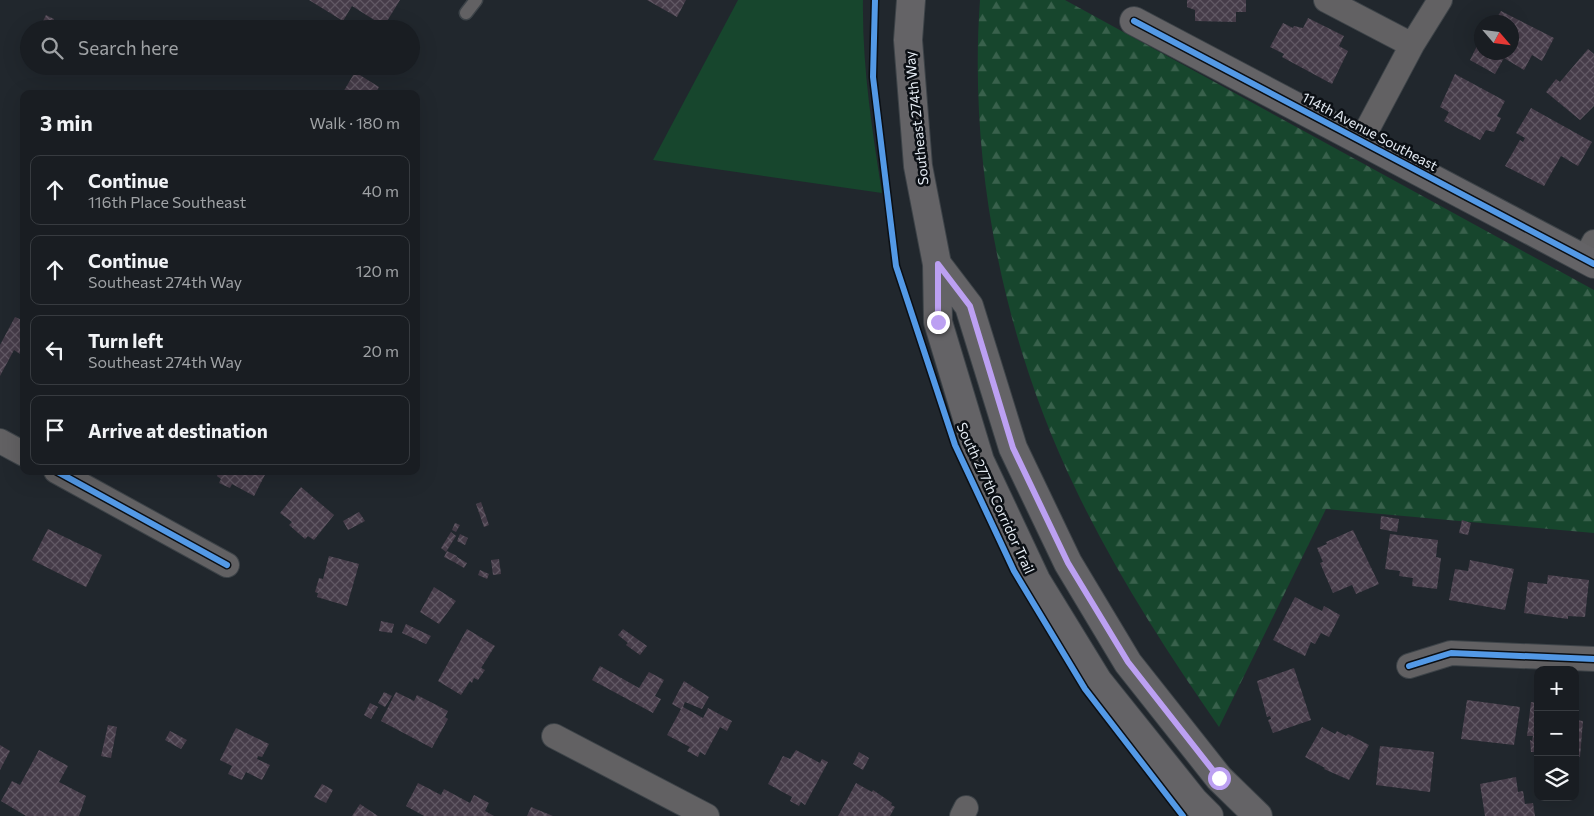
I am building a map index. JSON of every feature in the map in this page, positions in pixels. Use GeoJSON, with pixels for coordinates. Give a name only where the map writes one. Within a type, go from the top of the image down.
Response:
{"type":"FeatureCollection","features":[{"type":"Feature","properties":{"kind":"main road","name":"Southeast 274th Way"},"geometry":{"type":"LineString","coordinates":[[912,0],[908,40],[918,166],[938,264],[938,322],[980,462],[1036,580],[1098,681],[1194,801],[1209,816]]}},
{"type":"Feature","properties":{"kind":"main road","name":"114th Avenue Southeast"},"geometry":{"type":"LineString","coordinates":[[1134,21],[1361,141],[1591,255]]}},
{"type":"Feature","properties":{"kind":"main road","name":"Southeast 274th Way"},"geometry":{"type":"LineString","coordinates":[[938,264],[970,306],[1017,457],[1068,563],[1128,662],[1219,778],[1258,816]]}},
{"type":"Feature","properties":{"kind":"street"},"geometry":{"type":"LineString","coordinates":[[1326,0],[1412,45]]}},
{"type":"Feature","properties":{"kind":"street"},"geometry":{"type":"LineString","coordinates":[[1361,141],[1412,45],[1440,0]]}},
{"type":"Feature","properties":{"kind":"street"},"geometry":{"type":"LineString","coordinates":[[0,440],[20,452]]}},
{"type":"Feature","properties":{"kind":"street"},"geometry":{"type":"LineString","coordinates":[[63,475],[227,565]]}},
{"type":"Feature","properties":{"kind":"street"},"geometry":{"type":"LineString","coordinates":[[1409,666],[1451,653],[1594,660]]}},
{"type":"Feature","properties":{"kind":"street"},"geometry":{"type":"LineString","coordinates":[[554,736],[706,816]]}},
{"type":"Feature","properties":{"kind":"lane"},"geometry":{"type":"LineString","coordinates":[[466,13],[476,0]]}},
{"type":"Feature","properties":{"kind":"green space"},"geometry":{"type":"Polygon","coordinates":[[[738,0],[863,0],[866,73],[882,193],[653,160],[738,0]]]}},
{"type":"Feature","properties":{"kind":"green space"},"geometry":{"type":"Polygon","coordinates":[[[980,0],[1065,0],[1594,290],[1594,533],[1326,509],[1219,727],[1162,642],[1092,523],[1051,435],[1029,375],[1011,314],[986,190],[980,126],[978,63],[980,0]]]}},
{"type":"Feature","properties":{"kind":"building"},"geometry":{"type":"Polygon","coordinates":[[[309,0],[400,0],[388,20],[374,20],[352,6],[344,20],[309,0]]]}},
{"type":"Feature","properties":{"kind":"building"},"geometry":{"type":"Polygon","coordinates":[[[647,0],[686,0],[677,17],[647,0]]]}},
{"type":"Feature","properties":{"kind":"building"},"geometry":{"type":"Polygon","coordinates":[[[1187,0],[1246,0],[1246,12],[1236,12],[1236,22],[1195,21],[1195,10],[1187,7],[1187,0]]]}},
{"type":"Feature","properties":{"kind":"building"},"geometry":{"type":"Polygon","coordinates":[[[1501,11],[1509,15],[1498,15],[1501,11]]]}},
{"type":"Feature","properties":{"kind":"building"},"geometry":{"type":"Polygon","coordinates":[[[46,15],[54,19],[54,20],[44,20],[46,15]]]}},
{"type":"Feature","properties":{"kind":"building"},"geometry":{"type":"Polygon","coordinates":[[[1308,18],[1344,36],[1339,46],[1348,51],[1332,84],[1282,57],[1284,54],[1270,47],[1283,23],[1293,28],[1294,26],[1303,28],[1308,18]]]}},
{"type":"Feature","properties":{"kind":"building"},"geometry":{"type":"Polygon","coordinates":[[[1519,20],[1554,38],[1542,61],[1532,55],[1524,70],[1507,60],[1519,60],[1519,20]]]}},
{"type":"Feature","properties":{"kind":"building"},"geometry":{"type":"Polygon","coordinates":[[[1588,49],[1594,54],[1594,106],[1580,120],[1546,92],[1556,79],[1560,82],[1588,49]]]}},
{"type":"Feature","properties":{"kind":"building"},"geometry":{"type":"Polygon","coordinates":[[[1474,52],[1474,60],[1503,60],[1495,74],[1470,60],[1474,52]]]}},
{"type":"Feature","properties":{"kind":"building"},"geometry":{"type":"Polygon","coordinates":[[[1455,74],[1505,101],[1497,116],[1501,118],[1494,132],[1486,130],[1480,140],[1444,121],[1449,112],[1440,107],[1455,74]]]}},
{"type":"Feature","properties":{"kind":"building"},"geometry":{"type":"Polygon","coordinates":[[[353,75],[360,75],[379,87],[377,90],[344,90],[353,75]]]}},
{"type":"Feature","properties":{"kind":"building"},"geometry":{"type":"Polygon","coordinates":[[[1531,108],[1592,142],[1578,166],[1561,156],[1544,186],[1505,166],[1520,140],[1523,142],[1525,138],[1516,133],[1531,108]]]}},
{"type":"Feature","properties":{"kind":"building"},"geometry":{"type":"Polygon","coordinates":[[[15,317],[20,319],[20,354],[14,350],[0,376],[0,345],[15,317]]]}},
{"type":"Feature","properties":{"kind":"building"},"geometry":{"type":"Polygon","coordinates":[[[265,475],[254,496],[232,484],[230,488],[219,483],[221,479],[217,476],[265,475]]]}},
{"type":"Feature","properties":{"kind":"building"},"geometry":{"type":"Polygon","coordinates":[[[301,487],[334,515],[314,540],[308,536],[305,539],[289,525],[292,522],[280,513],[301,487]]]}},
{"type":"Feature","properties":{"kind":"building"},"geometry":{"type":"Polygon","coordinates":[[[481,502],[489,525],[484,527],[476,504],[481,502]]]}},
{"type":"Feature","properties":{"kind":"building"},"geometry":{"type":"Polygon","coordinates":[[[359,512],[365,521],[348,530],[343,521],[359,512]]]}},
{"type":"Feature","properties":{"kind":"building"},"geometry":{"type":"Polygon","coordinates":[[[1381,516],[1399,519],[1397,532],[1380,529],[1381,516]]]}},
{"type":"Feature","properties":{"kind":"building"},"geometry":{"type":"Polygon","coordinates":[[[1462,520],[1471,523],[1468,535],[1459,533],[1462,520]]]}},
{"type":"Feature","properties":{"kind":"building"},"geometry":{"type":"Polygon","coordinates":[[[455,523],[460,525],[456,532],[452,530],[455,523]]]}},
{"type":"Feature","properties":{"kind":"building"},"geometry":{"type":"Polygon","coordinates":[[[48,529],[102,555],[86,587],[32,560],[48,529]]]}},
{"type":"Feature","properties":{"kind":"building"},"geometry":{"type":"Polygon","coordinates":[[[1353,530],[1379,584],[1356,594],[1352,585],[1333,593],[1320,563],[1323,562],[1317,548],[1353,530]]]}},
{"type":"Feature","properties":{"kind":"building"},"geometry":{"type":"Polygon","coordinates":[[[451,532],[456,536],[446,552],[441,548],[451,532]]]}},
{"type":"Feature","properties":{"kind":"building"},"geometry":{"type":"Polygon","coordinates":[[[460,534],[468,538],[465,545],[457,541],[460,534]]]}},
{"type":"Feature","properties":{"kind":"building"},"geometry":{"type":"Polygon","coordinates":[[[1390,534],[1438,540],[1436,557],[1441,558],[1437,589],[1412,586],[1413,578],[1399,576],[1400,571],[1385,569],[1390,534]]]}},
{"type":"Feature","properties":{"kind":"building"},"geometry":{"type":"Polygon","coordinates":[[[447,551],[457,556],[454,562],[444,557],[447,551]]]}},
{"type":"Feature","properties":{"kind":"building"},"geometry":{"type":"Polygon","coordinates":[[[329,556],[359,564],[347,606],[317,597],[318,593],[315,592],[319,578],[323,579],[329,556]]]}},
{"type":"Feature","properties":{"kind":"building"},"geometry":{"type":"Polygon","coordinates":[[[457,557],[467,563],[464,568],[454,562],[457,557]]]}},
{"type":"Feature","properties":{"kind":"building"},"geometry":{"type":"Polygon","coordinates":[[[499,559],[501,574],[493,575],[491,560],[499,559]]]}},
{"type":"Feature","properties":{"kind":"building"},"geometry":{"type":"Polygon","coordinates":[[[1470,560],[1514,569],[1505,610],[1449,600],[1455,569],[1468,571],[1470,560]]]}},
{"type":"Feature","properties":{"kind":"building"},"geometry":{"type":"Polygon","coordinates":[[[480,570],[489,574],[487,579],[478,575],[480,570]]]}},
{"type":"Feature","properties":{"kind":"building"},"geometry":{"type":"Polygon","coordinates":[[[1548,575],[1589,580],[1585,617],[1568,616],[1568,619],[1524,613],[1528,582],[1547,584],[1548,575]]]}},
{"type":"Feature","properties":{"kind":"building"},"geometry":{"type":"Polygon","coordinates":[[[434,587],[456,601],[439,624],[420,612],[434,587]]]}},
{"type":"Feature","properties":{"kind":"building"},"geometry":{"type":"Polygon","coordinates":[[[1295,597],[1322,611],[1324,606],[1340,615],[1329,637],[1321,633],[1315,644],[1311,642],[1305,656],[1273,640],[1295,597]]]}},
{"type":"Feature","properties":{"kind":"building"},"geometry":{"type":"Polygon","coordinates":[[[381,621],[394,624],[392,633],[379,631],[381,621]]]}},
{"type":"Feature","properties":{"kind":"building"},"geometry":{"type":"Polygon","coordinates":[[[406,624],[431,636],[426,644],[402,633],[406,624]]]}},
{"type":"Feature","properties":{"kind":"building"},"geometry":{"type":"Polygon","coordinates":[[[467,629],[495,646],[481,668],[485,670],[478,680],[474,678],[472,683],[470,681],[461,695],[438,681],[467,629]]]}},
{"type":"Feature","properties":{"kind":"building"},"geometry":{"type":"Polygon","coordinates":[[[623,629],[647,646],[640,655],[626,645],[628,643],[618,635],[623,629]]]}},
{"type":"Feature","properties":{"kind":"building"},"geometry":{"type":"Polygon","coordinates":[[[600,666],[639,688],[649,672],[664,680],[655,696],[661,699],[653,713],[592,680],[600,666]]]}},
{"type":"Feature","properties":{"kind":"building"},"geometry":{"type":"Polygon","coordinates":[[[1294,668],[1311,720],[1273,733],[1268,720],[1271,719],[1270,716],[1267,717],[1257,681],[1294,668]]]}},
{"type":"Feature","properties":{"kind":"building"},"geometry":{"type":"Polygon","coordinates":[[[684,681],[709,697],[702,709],[685,702],[683,707],[703,718],[708,708],[732,721],[727,731],[720,727],[705,755],[700,752],[698,757],[687,751],[690,747],[667,735],[681,709],[672,704],[684,681]]]}},
{"type":"Feature","properties":{"kind":"building"},"geometry":{"type":"Polygon","coordinates":[[[384,692],[392,696],[385,707],[378,703],[384,692]]]}},
{"type":"Feature","properties":{"kind":"building"},"geometry":{"type":"Polygon","coordinates":[[[396,692],[414,701],[417,695],[448,711],[445,717],[448,719],[432,748],[381,721],[396,692]]]}},
{"type":"Feature","properties":{"kind":"building"},"geometry":{"type":"Polygon","coordinates":[[[1467,700],[1520,707],[1514,745],[1461,739],[1467,700]]]}},
{"type":"Feature","properties":{"kind":"building"},"geometry":{"type":"Polygon","coordinates":[[[1531,702],[1534,702],[1534,752],[1531,752],[1530,740],[1532,741],[1533,736],[1527,736],[1531,702]]]}},
{"type":"Feature","properties":{"kind":"building"},"geometry":{"type":"Polygon","coordinates":[[[370,703],[378,707],[371,719],[364,715],[370,703]]]}},
{"type":"Feature","properties":{"kind":"building"},"geometry":{"type":"Polygon","coordinates":[[[1579,720],[1583,721],[1579,757],[1579,720]]]}},
{"type":"Feature","properties":{"kind":"building"},"geometry":{"type":"Polygon","coordinates":[[[108,725],[117,727],[111,758],[101,756],[108,725]]]}},
{"type":"Feature","properties":{"kind":"building"},"geometry":{"type":"Polygon","coordinates":[[[1322,727],[1335,734],[1337,731],[1346,736],[1348,734],[1369,745],[1349,780],[1324,769],[1305,757],[1322,727]]]}},
{"type":"Feature","properties":{"kind":"building"},"geometry":{"type":"Polygon","coordinates":[[[236,728],[269,744],[262,757],[258,756],[257,759],[270,765],[262,780],[246,772],[242,780],[228,774],[232,766],[220,760],[236,728]]]}},
{"type":"Feature","properties":{"kind":"building"},"geometry":{"type":"Polygon","coordinates":[[[170,731],[187,740],[181,749],[165,740],[170,731]]]}},
{"type":"Feature","properties":{"kind":"building"},"geometry":{"type":"Polygon","coordinates":[[[0,745],[10,751],[0,770],[0,745]]]}},
{"type":"Feature","properties":{"kind":"building"},"geometry":{"type":"Polygon","coordinates":[[[1380,746],[1434,752],[1430,792],[1376,785],[1380,746]]]}},
{"type":"Feature","properties":{"kind":"building"},"geometry":{"type":"Polygon","coordinates":[[[39,750],[68,766],[59,782],[86,796],[79,816],[26,816],[1,801],[12,781],[20,785],[39,750]]]}},
{"type":"Feature","properties":{"kind":"building"},"geometry":{"type":"Polygon","coordinates":[[[796,750],[820,763],[822,759],[828,762],[805,805],[801,802],[799,806],[790,801],[792,797],[768,784],[783,756],[790,759],[796,750]]]}},
{"type":"Feature","properties":{"kind":"building"},"geometry":{"type":"Polygon","coordinates":[[[859,752],[869,758],[863,770],[853,764],[859,752]]]}},
{"type":"Feature","properties":{"kind":"building"},"geometry":{"type":"Polygon","coordinates":[[[1516,777],[1518,792],[1523,791],[1525,804],[1533,803],[1535,816],[1485,816],[1480,784],[1516,777]]]}},
{"type":"Feature","properties":{"kind":"building"},"geometry":{"type":"Polygon","coordinates":[[[418,783],[441,795],[444,789],[470,803],[474,795],[489,803],[485,811],[494,816],[424,816],[406,806],[418,783]]]}},
{"type":"Feature","properties":{"kind":"building"},"geometry":{"type":"Polygon","coordinates":[[[856,783],[872,792],[873,790],[892,803],[891,805],[895,807],[890,816],[838,816],[856,783]]]}},
{"type":"Feature","properties":{"kind":"building"},"geometry":{"type":"Polygon","coordinates":[[[322,784],[333,790],[326,803],[314,797],[322,784]]]}},
{"type":"Feature","properties":{"kind":"building"},"geometry":{"type":"Polygon","coordinates":[[[360,804],[378,816],[352,816],[360,804]]]}},
{"type":"Feature","properties":{"kind":"building"},"geometry":{"type":"Polygon","coordinates":[[[531,807],[553,816],[527,816],[531,807]]]}},
{"type":"Feature","properties":{"kind":"cycle path","name":"South 277th Corridor Trail"},"geometry":{"type":"LineString","coordinates":[[875,0],[873,77],[896,266],[955,445],[1014,571],[1085,689],[1183,816]]}},
{"type":"Feature","properties":{"kind":"cycle path"},"geometry":{"type":"LineString","coordinates":[[1134,21],[1594,264]]}},
{"type":"Feature","properties":{"kind":"cycle path"},"geometry":{"type":"LineString","coordinates":[[63,475],[227,565]]}},
{"type":"Feature","properties":{"kind":"cycle path"},"geometry":{"type":"LineString","coordinates":[[1409,666],[1451,653],[1594,659]]}},
{"type":"Feature","properties":{"kind":"route"},"geometry":{"type":"LineString","coordinates":[[938,322],[938,264],[970,306],[1013,448],[1068,563],[1128,662],[1219,778]]}}]}
